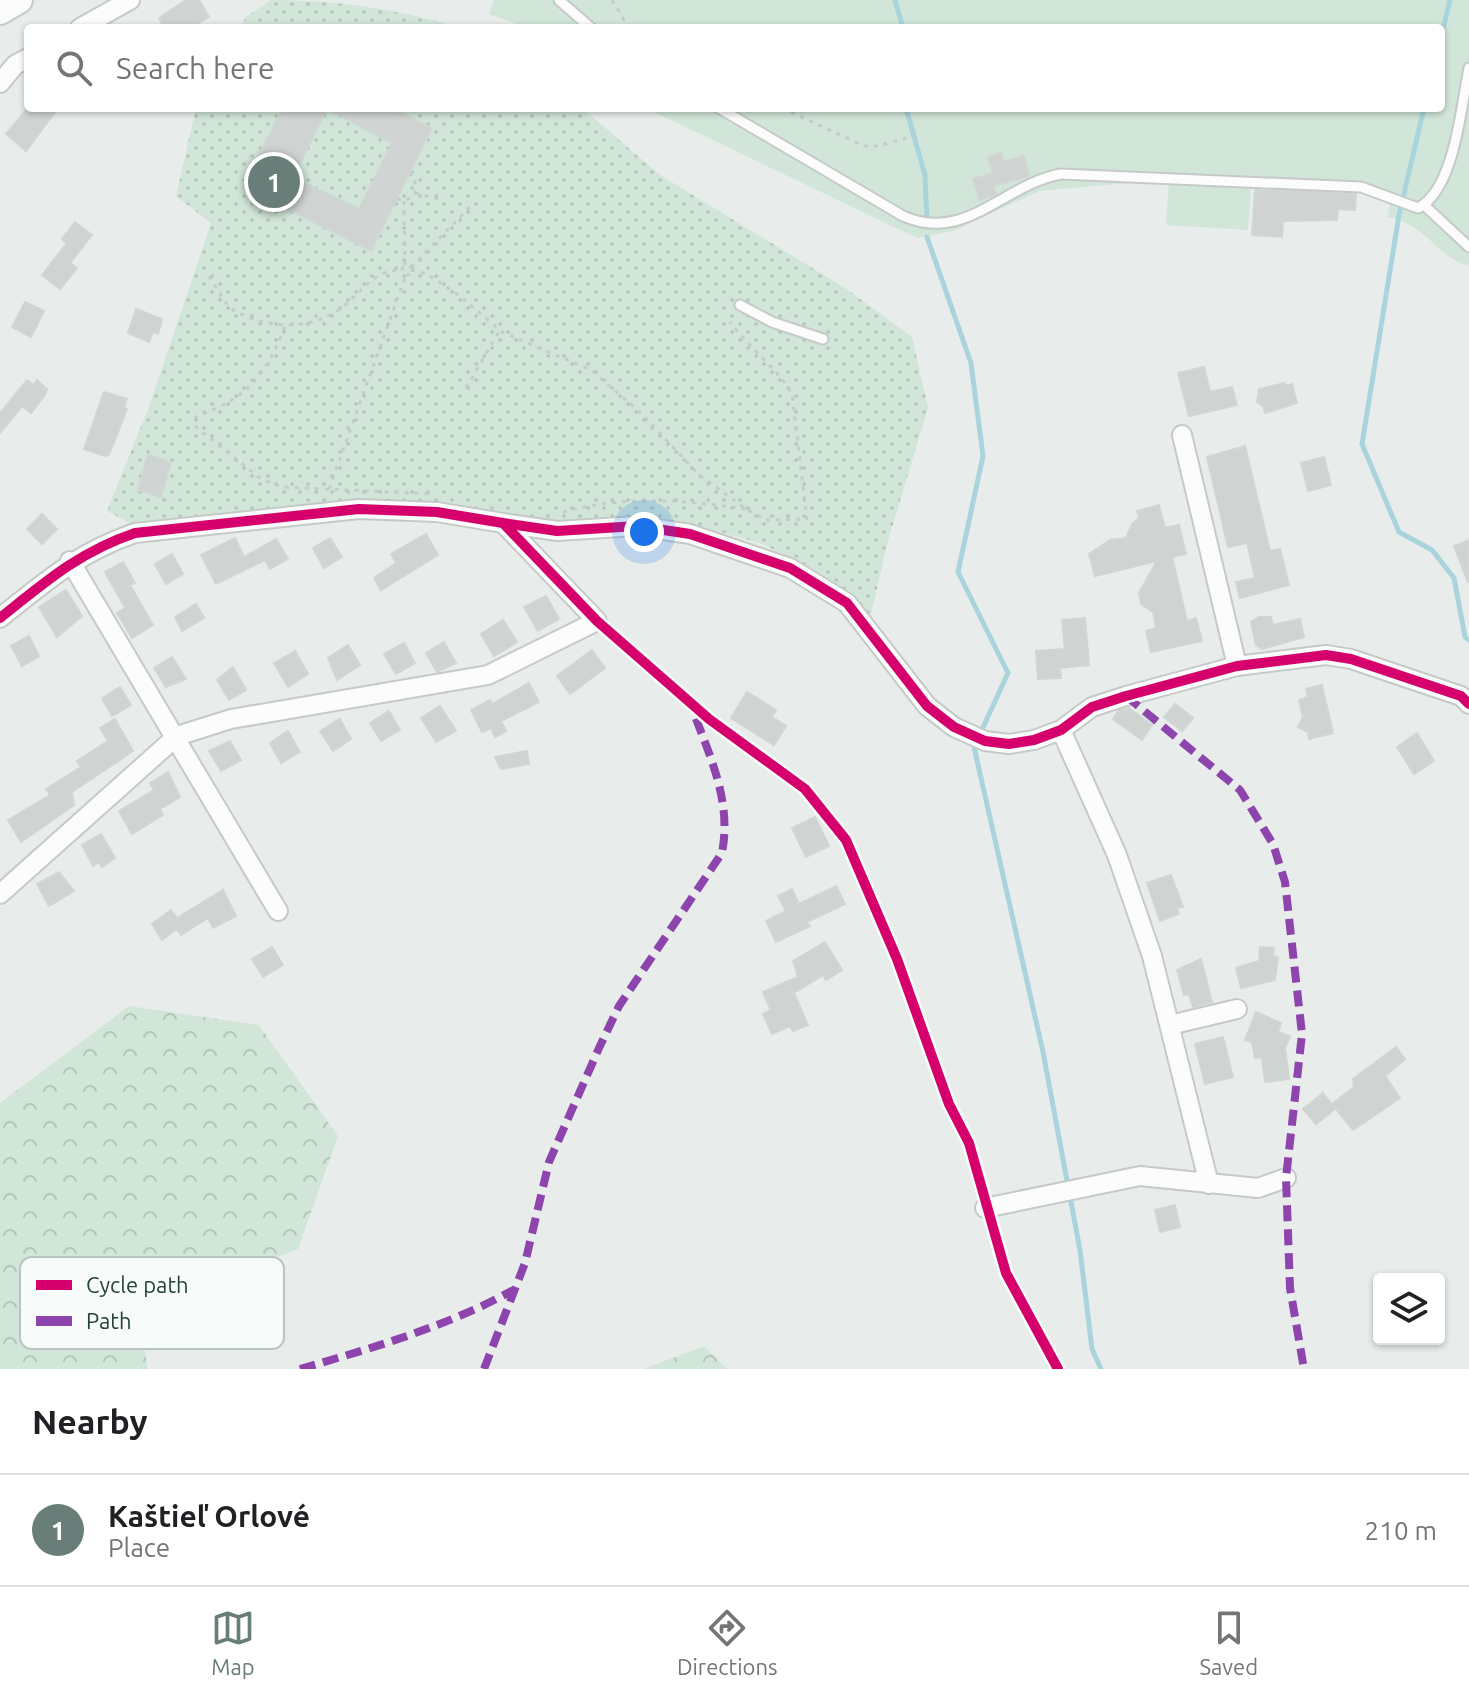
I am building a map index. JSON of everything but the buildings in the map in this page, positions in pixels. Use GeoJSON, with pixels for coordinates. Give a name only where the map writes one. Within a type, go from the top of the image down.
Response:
{"type":"FeatureCollection","features":[{"type":"Feature","properties":{"kind":"main road"},"geometry":{"type":"LineString","coordinates":[[0,11],[19,0]]}},
{"type":"Feature","properties":{"kind":"street"},"geometry":{"type":"LineString","coordinates":[[87,24],[130,0]]}},
{"type":"Feature","properties":{"kind":"street"},"geometry":{"type":"LineString","coordinates":[[0,83],[15,65],[24,60]]}},
{"type":"Feature","properties":{"kind":"street"},"geometry":{"type":"LineString","coordinates":[[1182,435],[1237,666]]}},
{"type":"Feature","properties":{"kind":"street"},"geometry":{"type":"LineString","coordinates":[[0,618],[70,561],[104,543],[135,533],[359,509],[437,512],[557,531],[637,526],[690,534],[790,568],[847,603],[927,706],[954,727],[979,739],[1022,742],[1061,730],[1092,707],[1237,666],[1326,655],[1351,659],[1461,696],[1469,704]]}},
{"type":"Feature","properties":{"kind":"street"},"geometry":{"type":"LineString","coordinates":[[0,894],[177,736],[231,719],[488,675],[597,621],[503,523]]}},
{"type":"Feature","properties":{"kind":"street"},"geometry":{"type":"LineString","coordinates":[[70,561],[177,736],[278,911]]}},
{"type":"Feature","properties":{"kind":"street"},"geometry":{"type":"LineString","coordinates":[[1061,730],[1117,855],[1152,956],[1209,1184]]}},
{"type":"Feature","properties":{"kind":"street"},"geometry":{"type":"LineString","coordinates":[[1170,1025],[1237,1009]]}},
{"type":"Feature","properties":{"kind":"street"},"geometry":{"type":"LineString","coordinates":[[985,1208],[1070,1188],[1140,1176],[1258,1188],[1286,1178]]}},
{"type":"Feature","properties":{"kind":"lane"},"geometry":{"type":"LineString","coordinates":[[559,0],[586,24]]}},
{"type":"Feature","properties":{"kind":"lane"},"geometry":{"type":"LineString","coordinates":[[726,112],[903,216],[933,225],[967,217],[1042,177],[1061,174],[1361,187],[1412,208],[1424,205],[1441,185],[1469,68]]}},
{"type":"Feature","properties":{"kind":"lane"},"geometry":{"type":"LineString","coordinates":[[1424,205],[1469,247]]}},
{"type":"Feature","properties":{"kind":"lane"},"geometry":{"type":"LineString","coordinates":[[740,305],[772,322],[823,339]]}},
{"type":"Feature","properties":{"kind":"lane"},"geometry":{"type":"LineString","coordinates":[[597,621],[709,719],[805,789],[846,840],[897,959],[949,1104],[969,1143],[985,1208],[1006,1273],[1058,1369]]}},
{"type":"Feature","properties":{"kind":"path"},"geometry":{"type":"LineString","coordinates":[[612,0],[627,24]]}},
{"type":"Feature","properties":{"kind":"path"},"geometry":{"type":"LineString","coordinates":[[791,112],[864,146],[921,134]]}},
{"type":"Feature","properties":{"kind":"path"},"geometry":{"type":"LineString","coordinates":[[410,174],[415,179],[415,193]]}},
{"type":"Feature","properties":{"kind":"path"},"geometry":{"type":"LineString","coordinates":[[404,201],[415,193],[444,200]]}},
{"type":"Feature","properties":{"kind":"path"},"geometry":{"type":"LineString","coordinates":[[397,199],[404,201]]}},
{"type":"Feature","properties":{"kind":"path"},"geometry":{"type":"LineString","coordinates":[[329,489],[404,272],[404,201]]}},
{"type":"Feature","properties":{"kind":"path"},"geometry":{"type":"LineString","coordinates":[[209,276],[233,311],[285,327],[314,323],[340,309],[376,275],[411,269],[473,204]]}},
{"type":"Feature","properties":{"kind":"path"},"geometry":{"type":"LineString","coordinates":[[405,265],[427,274],[460,296],[500,330],[591,370],[641,413],[698,474],[746,509],[766,520],[807,519],[792,394],[784,380],[751,351],[730,322]]}},
{"type":"Feature","properties":{"kind":"path"},"geometry":{"type":"LineString","coordinates":[[285,327],[268,366],[252,388],[196,417],[194,423],[261,479],[282,487],[418,491],[445,496]]}},
{"type":"Feature","properties":{"kind":"path"},"geometry":{"type":"LineString","coordinates":[[466,388],[500,330]]}},
{"type":"Feature","properties":{"kind":"path"},"geometry":{"type":"LineString","coordinates":[[557,514],[613,502],[691,501],[746,509]]}},
{"type":"Feature","properties":{"kind":"green space"},"geometry":{"type":"Polygon","coordinates":[[[271,0],[367,7],[444,24],[242,24],[246,17],[271,0]]]}},
{"type":"Feature","properties":{"kind":"green space"},"geometry":{"type":"Polygon","coordinates":[[[494,0],[1469,0],[1469,266],[1447,255],[1412,226],[1388,217],[1390,206],[1383,198],[1357,191],[1178,183],[1251,187],[1248,230],[1166,225],[1169,181],[1162,180],[1039,191],[953,231],[917,238],[654,112],[1445,112],[1445,24],[517,24],[489,14],[494,0]]]}},
{"type":"Feature","properties":{"kind":"green space"},"geometry":{"type":"Polygon","coordinates":[[[195,112],[587,112],[660,175],[845,288],[912,337],[928,408],[887,544],[871,615],[831,582],[763,544],[684,522],[554,524],[471,507],[359,501],[133,525],[107,511],[149,407],[211,223],[176,196],[195,112]]]}},
{"type":"Feature","properties":{"kind":"green space"},"geometry":{"type":"Polygon","coordinates":[[[129,1006],[259,1025],[338,1136],[298,1249],[277,1257],[20,1257],[20,1349],[144,1349],[148,1369],[0,1369],[0,1103],[129,1006]]]}},
{"type":"Feature","properties":{"kind":"green space"},"geometry":{"type":"Polygon","coordinates":[[[704,1346],[727,1369],[644,1369],[704,1346]]]}},
{"type":"Feature","properties":{"kind":"waterway"},"geometry":{"type":"LineString","coordinates":[[895,0],[902,24]]}},
{"type":"Feature","properties":{"kind":"waterway"},"geometry":{"type":"LineString","coordinates":[[1444,24],[1450,0]]}},
{"type":"Feature","properties":{"kind":"waterway"},"geometry":{"type":"LineString","coordinates":[[907,112],[925,175],[927,220]]}},
{"type":"Feature","properties":{"kind":"waterway"},"geometry":{"type":"LineString","coordinates":[[1423,112],[1399,215],[1362,444],[1399,532],[1432,550],[1454,578],[1465,637],[1469,640]]}},
{"type":"Feature","properties":{"kind":"waterway"},"geometry":{"type":"LineString","coordinates":[[927,237],[971,363],[983,456],[958,572],[1008,673],[974,747],[1043,1052],[1080,1250],[1092,1349],[1101,1369]]}},
{"type":"Feature","properties":{"kind":"marked path"},"geometry":{"type":"LineString","coordinates":[[1126,696],[1240,790],[1273,844],[1285,882],[1302,1034],[1286,1178],[1290,1288],[1304,1369]]}},
{"type":"Feature","properties":{"kind":"marked path"},"geometry":{"type":"LineString","coordinates":[[484,1369],[525,1263],[549,1162],[599,1048],[619,1006],[722,853],[722,797],[692,708]]}},
{"type":"Feature","properties":{"kind":"marked path"},"geometry":{"type":"LineString","coordinates":[[300,1369],[437,1325],[515,1289]]}},
{"type":"Feature","properties":{"kind":"cycle path"},"geometry":{"type":"LineString","coordinates":[[0,618],[80,559],[135,533],[359,509],[437,512],[503,523],[597,621],[709,719],[805,789],[846,840],[897,959],[949,1104],[969,1143],[1006,1273],[1058,1369]]}},
{"type":"Feature","properties":{"kind":"cycle path"},"geometry":{"type":"LineString","coordinates":[[503,523],[557,531],[637,526],[690,534],[790,568],[847,603],[927,706],[954,727],[985,741],[1009,744],[1034,740],[1061,730],[1092,707],[1237,666],[1326,655],[1351,659],[1461,696],[1469,704]]}},
{"type":"Feature","properties":{"kind":"place","name":"Kaštieľ Orlové"},"geometry":{"type":"Point","coordinates":[274,182]}}]}
